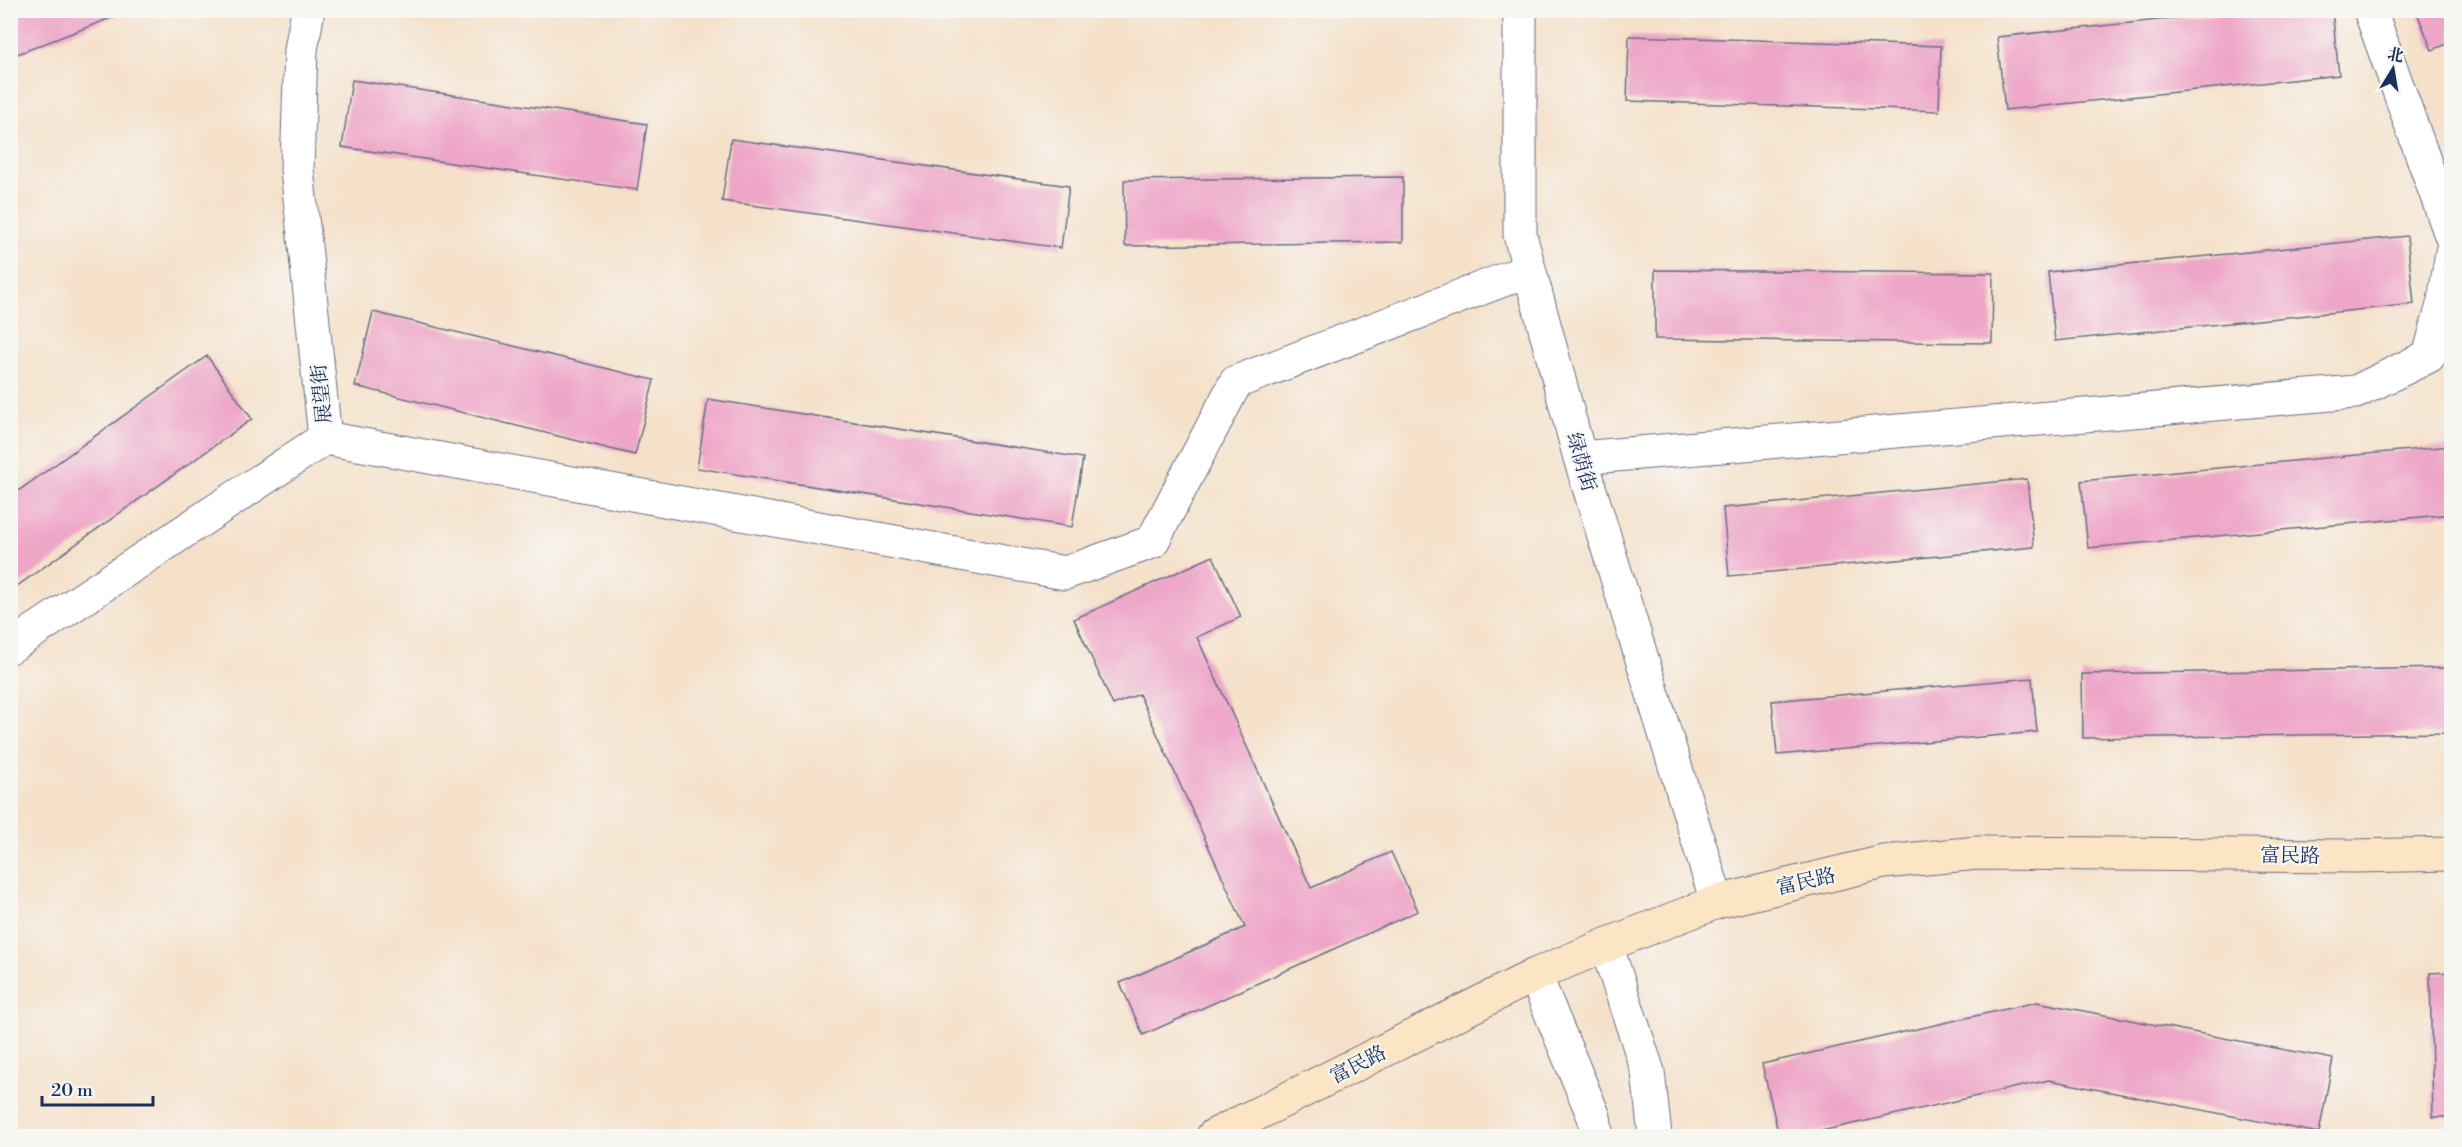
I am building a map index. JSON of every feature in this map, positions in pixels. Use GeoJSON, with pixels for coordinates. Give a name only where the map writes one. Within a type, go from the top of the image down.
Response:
{"type":"FeatureCollection","features":[{"type":"Feature","properties":{"kind":"street","name":"展望街"},"geometry":{"type":"LineString","coordinates":[[10,647],[325,438],[297,170],[301,50],[308,10]]}},
{"type":"Feature","properties":{"kind":"street","name":"绿荫街"},"geometry":{"type":"LineString","coordinates":[[1520,10],[1520,235],[1580,458],[1717,902]]}},
{"type":"Feature","properties":{"kind":"street"},"geometry":{"type":"LineString","coordinates":[[2370,10],[2451,238]]}},
{"type":"Feature","properties":{"kind":"street"},"geometry":{"type":"LineString","coordinates":[[1580,458],[2356,392],[2429,356],[2444,301],[2451,252]]}},
{"type":"Feature","properties":{"kind":"street"},"geometry":{"type":"LineString","coordinates":[[325,438],[1065,573],[1152,542],[1236,382],[1529,270]]}},
{"type":"Feature","properties":{"kind":"street","name":"富民路"},"geometry":{"type":"LineString","coordinates":[[1214,1137],[1535,975],[1606,945],[1717,902],[1884,862],[1978,853],[2355,856],[2451,854]]}},
{"type":"Feature","properties":{"kind":"street"},"geometry":{"type":"LineString","coordinates":[[1606,945],[1648,1072],[1655,1137]]}},
{"type":"Feature","properties":{"kind":"street"},"geometry":{"type":"LineString","coordinates":[[1535,975],[1594,1117],[1597,1137]]}},
{"type":"Feature","properties":{"kind":"building"},"geometry":{"type":"Polygon","coordinates":[[[10,10],[129,10],[129,11],[10,57],[10,10]]]}},
{"type":"Feature","properties":{"kind":"building"},"geometry":{"type":"Polygon","coordinates":[[[2254,10],[2332,10],[2339,75],[2005,110],[1997,37],[2254,10]]]}},
{"type":"Feature","properties":{"kind":"building"},"geometry":{"type":"Polygon","coordinates":[[[2416,10],[2452,10],[2452,42],[2432,50],[2416,10]]]}},
{"type":"Feature","properties":{"kind":"building"},"geometry":{"type":"Polygon","coordinates":[[[1629,36],[1941,46],[1939,111],[1627,101],[1629,36]]]}},
{"type":"Feature","properties":{"kind":"building"},"geometry":{"type":"Polygon","coordinates":[[[352,80],[647,124],[637,190],[342,147],[352,80]]]}},
{"type":"Feature","properties":{"kind":"building"},"geometry":{"type":"Polygon","coordinates":[[[731,139],[1069,186],[1061,248],[722,201],[731,139]]]}},
{"type":"Feature","properties":{"kind":"building"},"geometry":{"type":"Polygon","coordinates":[[[1403,177],[1403,242],[1125,246],[1124,180],[1403,177]]]}},
{"type":"Feature","properties":{"kind":"building"},"geometry":{"type":"Polygon","coordinates":[[[2407,236],[2414,304],[2055,341],[2048,272],[2407,236]]]}},
{"type":"Feature","properties":{"kind":"building"},"geometry":{"type":"Polygon","coordinates":[[[1655,270],[1993,273],[1992,343],[1655,339],[1655,270]]]}},
{"type":"Feature","properties":{"kind":"building"},"geometry":{"type":"Polygon","coordinates":[[[373,312],[654,380],[635,455],[355,386],[373,312]]]}},
{"type":"Feature","properties":{"kind":"building"},"geometry":{"type":"Polygon","coordinates":[[[207,356],[252,419],[10,591],[10,497],[207,356]]]}},
{"type":"Feature","properties":{"kind":"building"},"geometry":{"type":"Polygon","coordinates":[[[708,399],[1083,458],[1072,527],[697,468],[708,399]]]}},
{"type":"Feature","properties":{"kind":"building"},"geometry":{"type":"Polygon","coordinates":[[[2452,446],[2452,514],[2088,548],[2081,481],[2452,446]]]}},
{"type":"Feature","properties":{"kind":"building"},"geometry":{"type":"Polygon","coordinates":[[[2027,479],[2034,547],[1729,576],[1723,508],[2027,479]]]}},
{"type":"Feature","properties":{"kind":"building"},"geometry":{"type":"Polygon","coordinates":[[[1213,556],[1241,617],[1197,637],[1311,888],[1391,852],[1418,911],[1143,1035],[1120,983],[1245,927],[1139,694],[1113,705],[1074,619],[1213,556]]]}},
{"type":"Feature","properties":{"kind":"building"},"geometry":{"type":"Polygon","coordinates":[[[2452,668],[2452,733],[2083,738],[2082,674],[2452,668]]]}},
{"type":"Feature","properties":{"kind":"building"},"geometry":{"type":"Polygon","coordinates":[[[2032,678],[2037,732],[1777,755],[1772,701],[2032,678]]]}},
{"type":"Feature","properties":{"kind":"building"},"geometry":{"type":"Polygon","coordinates":[[[2452,972],[2452,1117],[2433,1117],[2430,973],[2452,972]]]}},
{"type":"Feature","properties":{"kind":"building"},"geometry":{"type":"Polygon","coordinates":[[[2037,1002],[2333,1059],[2319,1133],[2049,1080],[1799,1136],[1779,1136],[1762,1064],[2037,1002]]]}}]}
